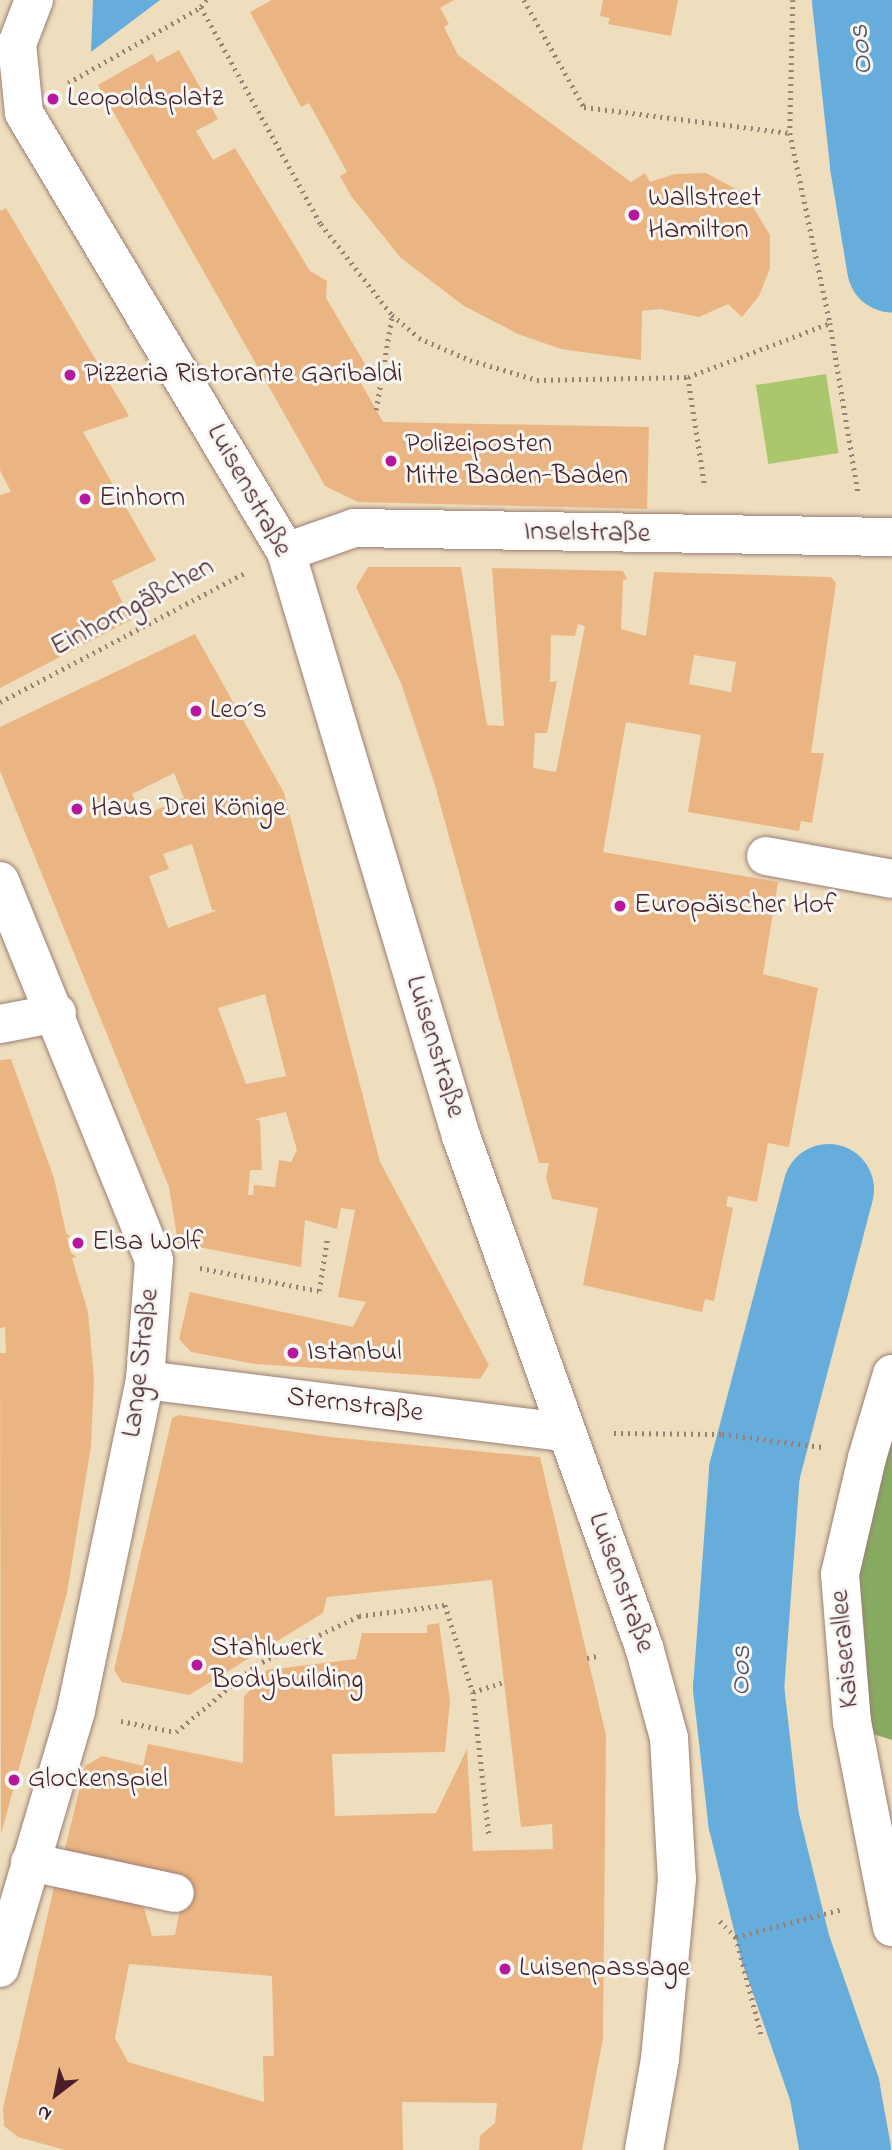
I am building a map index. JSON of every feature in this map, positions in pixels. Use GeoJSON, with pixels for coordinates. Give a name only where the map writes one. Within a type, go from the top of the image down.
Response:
{"type":"FeatureCollection","features":[{"type":"Feature","properties":{"kind":"street","name":"Luisenstraße"},"geometry":{"type":"LineString","coordinates":[[34,0],[8,43],[12,120],[286,552],[461,1136],[644,1647],[669,1738],[677,1879],[660,2059],[644,2150]]}},
{"type":"Feature","properties":{"kind":"street","name":"Inselstraße"},"geometry":{"type":"LineString","coordinates":[[286,552],[354,528],[712,536],[881,536]]}},
{"type":"Feature","properties":{"kind":"street"},"geometry":{"type":"LineString","coordinates":[[766,856],[880,876]]}},
{"type":"Feature","properties":{"kind":"street","name":"Lange Straße"},"geometry":{"type":"LineString","coordinates":[[0,881],[57,1013],[154,1260],[145,1380],[76,1711],[0,1968]]}},
{"type":"Feature","properties":{"kind":"street"},"geometry":{"type":"LineString","coordinates":[[0,1024],[57,1013]]}},
{"type":"Feature","properties":{"kind":"street","name":"Kaiserallee"},"geometry":{"type":"LineString","coordinates":[[892,1374],[867,1458],[841,1574],[852,1722],[886,1877],[892,1927]]}},
{"type":"Feature","properties":{"kind":"street","name":"Sternstraße"},"geometry":{"type":"LineString","coordinates":[[145,1380],[565,1432]]}},
{"type":"Feature","properties":{"kind":"street"},"geometry":{"type":"LineString","coordinates":[[30,1862],[175,1893]]}},
{"type":"Feature","properties":{"kind":"path"},"geometry":{"type":"LineString","coordinates":[[12,120],[88,70],[201,7],[208,0]]}},
{"type":"Feature","properties":{"kind":"path"},"geometry":{"type":"LineString","coordinates":[[524,0],[584,107],[790,133]]}},
{"type":"Feature","properties":{"kind":"path"},"geometry":{"type":"LineString","coordinates":[[793,0],[790,133],[830,323],[881,536]]}},
{"type":"Feature","properties":{"kind":"path"},"geometry":{"type":"LineString","coordinates":[[201,7],[321,224],[392,314],[419,338],[470,360],[537,380],[688,377],[830,323]]}},
{"type":"Feature","properties":{"kind":"path"},"geometry":{"type":"LineString","coordinates":[[376,410],[392,314]]}},
{"type":"Feature","properties":{"kind":"path"},"geometry":{"type":"LineString","coordinates":[[688,377],[712,536]]}},
{"type":"Feature","properties":{"kind":"path","name":"Einhorngäßchen"},"geometry":{"type":"LineString","coordinates":[[0,702],[286,552]]}},
{"type":"Feature","properties":{"kind":"path"},"geometry":{"type":"LineString","coordinates":[[154,1260],[319,1291],[327,1240]]}},
{"type":"Feature","properties":{"kind":"path"},"geometry":{"type":"LineString","coordinates":[[565,1432],[722,1434],[806,1443]]}},
{"type":"Feature","properties":{"kind":"path"},"geometry":{"type":"LineString","coordinates":[[76,1711],[176,1732],[256,1665],[359,1616],[445,1605],[473,1692],[489,1835]]}},
{"type":"Feature","properties":{"kind":"path"},"geometry":{"type":"LineString","coordinates":[[473,1692],[505,1682]]}},
{"type":"Feature","properties":{"kind":"path"},"geometry":{"type":"LineString","coordinates":[[677,1879],[736,1937],[761,2034]]}},
{"type":"Feature","properties":{"kind":"path"},"geometry":{"type":"LineString","coordinates":[[736,1937],[842,1909]]}},
{"type":"Feature","properties":{"kind":"green space"},"geometry":{"type":"Polygon","coordinates":[[[826,374],[839,453],[768,464],[756,385],[826,374]]]}},
{"type":"Feature","properties":{"kind":"green space"},"geometry":{"type":"Polygon","coordinates":[[[892,1426],[892,1740],[870,1733],[850,1580],[892,1426]]]}},
{"type":"Feature","properties":{"kind":"water"},"geometry":{"type":"Polygon","coordinates":[[[93,0],[160,0],[91,52],[93,0]]]}},
{"type":"Feature","properties":{"kind":"building"},"geometry":{"type":"Polygon","coordinates":[[[272,0],[454,0],[440,8],[449,24],[444,27],[458,55],[631,182],[645,173],[650,182],[675,174],[706,173],[745,194],[770,235],[770,268],[759,296],[742,317],[728,304],[699,317],[660,309],[642,311],[641,360],[561,349],[518,334],[464,306],[401,258],[351,196],[340,176],[347,172],[309,103],[301,107],[250,12],[272,0]]]}},
{"type":"Feature","properties":{"kind":"building"},"geometry":{"type":"Polygon","coordinates":[[[603,0],[678,0],[671,36],[608,24],[610,18],[600,16],[603,0]]]}},
{"type":"Feature","properties":{"kind":"building"},"geometry":{"type":"Polygon","coordinates":[[[179,50],[218,119],[196,131],[213,160],[235,148],[310,271],[327,281],[326,298],[368,369],[357,376],[383,422],[649,427],[647,509],[358,502],[325,486],[98,85],[152,54],[157,62],[179,50]]]}},
{"type":"Feature","properties":{"kind":"building"},"geometry":{"type":"Polygon","coordinates":[[[6,208],[129,416],[83,432],[156,560],[112,581],[131,620],[0,688],[0,495],[11,492],[0,470],[0,211],[6,208]]]}},
{"type":"Feature","properties":{"kind":"building","name":"Europäischer Hof"},"geometry":{"type":"Polygon","coordinates":[[[368,567],[461,567],[487,725],[504,726],[492,568],[623,571],[627,579],[623,580],[621,629],[646,636],[654,572],[831,577],[836,583],[811,753],[824,753],[812,823],[801,821],[799,831],[688,812],[701,735],[626,722],[603,852],[778,882],[763,974],[818,988],[789,1147],[768,1143],[757,1202],[728,1196],[726,1206],[733,1208],[714,1301],[705,1299],[702,1312],[583,1285],[598,1208],[552,1199],[546,1178],[549,1163],[539,1163],[434,782],[401,683],[356,587],[368,567]],[[578,624],[575,636],[551,635],[550,682],[557,681],[547,733],[535,733],[533,768],[556,772],[585,626],[578,624]],[[694,655],[689,684],[731,692],[736,662],[694,655]]]}},
{"type":"Feature","properties":{"kind":"building"},"geometry":{"type":"Polygon","coordinates":[[[195,634],[284,793],[380,1162],[489,1365],[480,1379],[255,1364],[191,1352],[179,1339],[190,1292],[353,1327],[366,1302],[338,1297],[355,1210],[341,1208],[337,1229],[305,1220],[301,1267],[178,1243],[169,1187],[0,771],[0,727],[195,634]],[[174,773],[132,794],[142,816],[184,798],[174,773]],[[192,844],[163,854],[169,869],[149,876],[168,928],[218,910],[212,910],[192,844]],[[265,994],[218,1008],[246,1084],[286,1076],[265,994]],[[286,1112],[255,1119],[260,1121],[262,1170],[250,1170],[248,1195],[253,1195],[254,1185],[275,1187],[279,1160],[291,1162],[297,1150],[286,1112]]]}},
{"type":"Feature","properties":{"kind":"building"},"geometry":{"type":"Polygon","coordinates":[[[11,1059],[54,1178],[66,1233],[71,1237],[67,1238],[71,1253],[77,1257],[72,1258],[88,1312],[94,1379],[91,1446],[67,1593],[1,1834],[0,1353],[6,1353],[5,1327],[0,1328],[0,1060],[11,1059]]]}},
{"type":"Feature","properties":{"kind":"building"},"geometry":{"type":"Polygon","coordinates":[[[179,1415],[330,1437],[540,1457],[606,1735],[603,2038],[582,2150],[479,2150],[480,2136],[495,2123],[497,2103],[402,2102],[403,2150],[65,2150],[18,2137],[4,2126],[3,2108],[56,1879],[128,1896],[144,1908],[152,1936],[175,1935],[185,1883],[64,1853],[85,1766],[102,1756],[143,1766],[148,1744],[243,1763],[244,1697],[267,1670],[356,1659],[362,1633],[427,1633],[427,1625],[439,1623],[450,1701],[445,1752],[332,1754],[335,1816],[436,1813],[467,1749],[473,1851],[553,1849],[552,1824],[521,1827],[492,1580],[327,1597],[323,1613],[189,1695],[122,1682],[114,1670],[172,1418],[179,1415]],[[129,1964],[115,2038],[128,2062],[264,2102],[263,2056],[274,2056],[272,1976],[129,1964]]]}},
{"type":"Feature","properties":{"kind":"waterway","name":"Oos"},"geometry":{"type":"LineString","coordinates":[[857,0],[875,164],[892,267]]}},
{"type":"Feature","properties":{"kind":"waterway","name":"Oos"},"geometry":{"type":"LineString","coordinates":[[828,1189],[754,1471],[738,1687],[753,1819],[785,1948],[834,2089],[845,2150]]}},
{"type":"Feature","properties":{"kind":"place","name":"Leopoldsplatz"},"geometry":{"type":"Point","coordinates":[53,99]}},
{"type":"Feature","properties":{"kind":"place","name":"Wallstreet Hamilton"},"geometry":{"type":"Point","coordinates":[634,215]}},
{"type":"Feature","properties":{"kind":"place","name":"Pizzeria Ristorante Garibaldi"},"geometry":{"type":"Point","coordinates":[70,375]}},
{"type":"Feature","properties":{"kind":"place","name":"Polizeiposten Mitte Baden-Baden"},"geometry":{"type":"Point","coordinates":[391,461]}},
{"type":"Feature","properties":{"kind":"place","name":"Einhorn"},"geometry":{"type":"Point","coordinates":[85,499]}},
{"type":"Feature","properties":{"kind":"place","name":"Leo´s"},"geometry":{"type":"Point","coordinates":[196,711]}},
{"type":"Feature","properties":{"kind":"place","name":"Haus Drei Könige"},"geometry":{"type":"Point","coordinates":[77,809]}},
{"type":"Feature","properties":{"kind":"place","name":"Europäischer Hof"},"geometry":{"type":"Point","coordinates":[620,906]}},
{"type":"Feature","properties":{"kind":"place","name":"Elsa Wolf"},"geometry":{"type":"Point","coordinates":[78,1243]}},
{"type":"Feature","properties":{"kind":"place","name":"Istanbul"},"geometry":{"type":"Point","coordinates":[293,1353]}},
{"type":"Feature","properties":{"kind":"place","name":"Stahlwerk Bodybuilding"},"geometry":{"type":"Point","coordinates":[197,1665]}},
{"type":"Feature","properties":{"kind":"place","name":"Glockenspiel"},"geometry":{"type":"Point","coordinates":[14,1780]}},
{"type":"Feature","properties":{"kind":"place","name":"Luisenpassage"},"geometry":{"type":"Point","coordinates":[505,1969]}}]}
